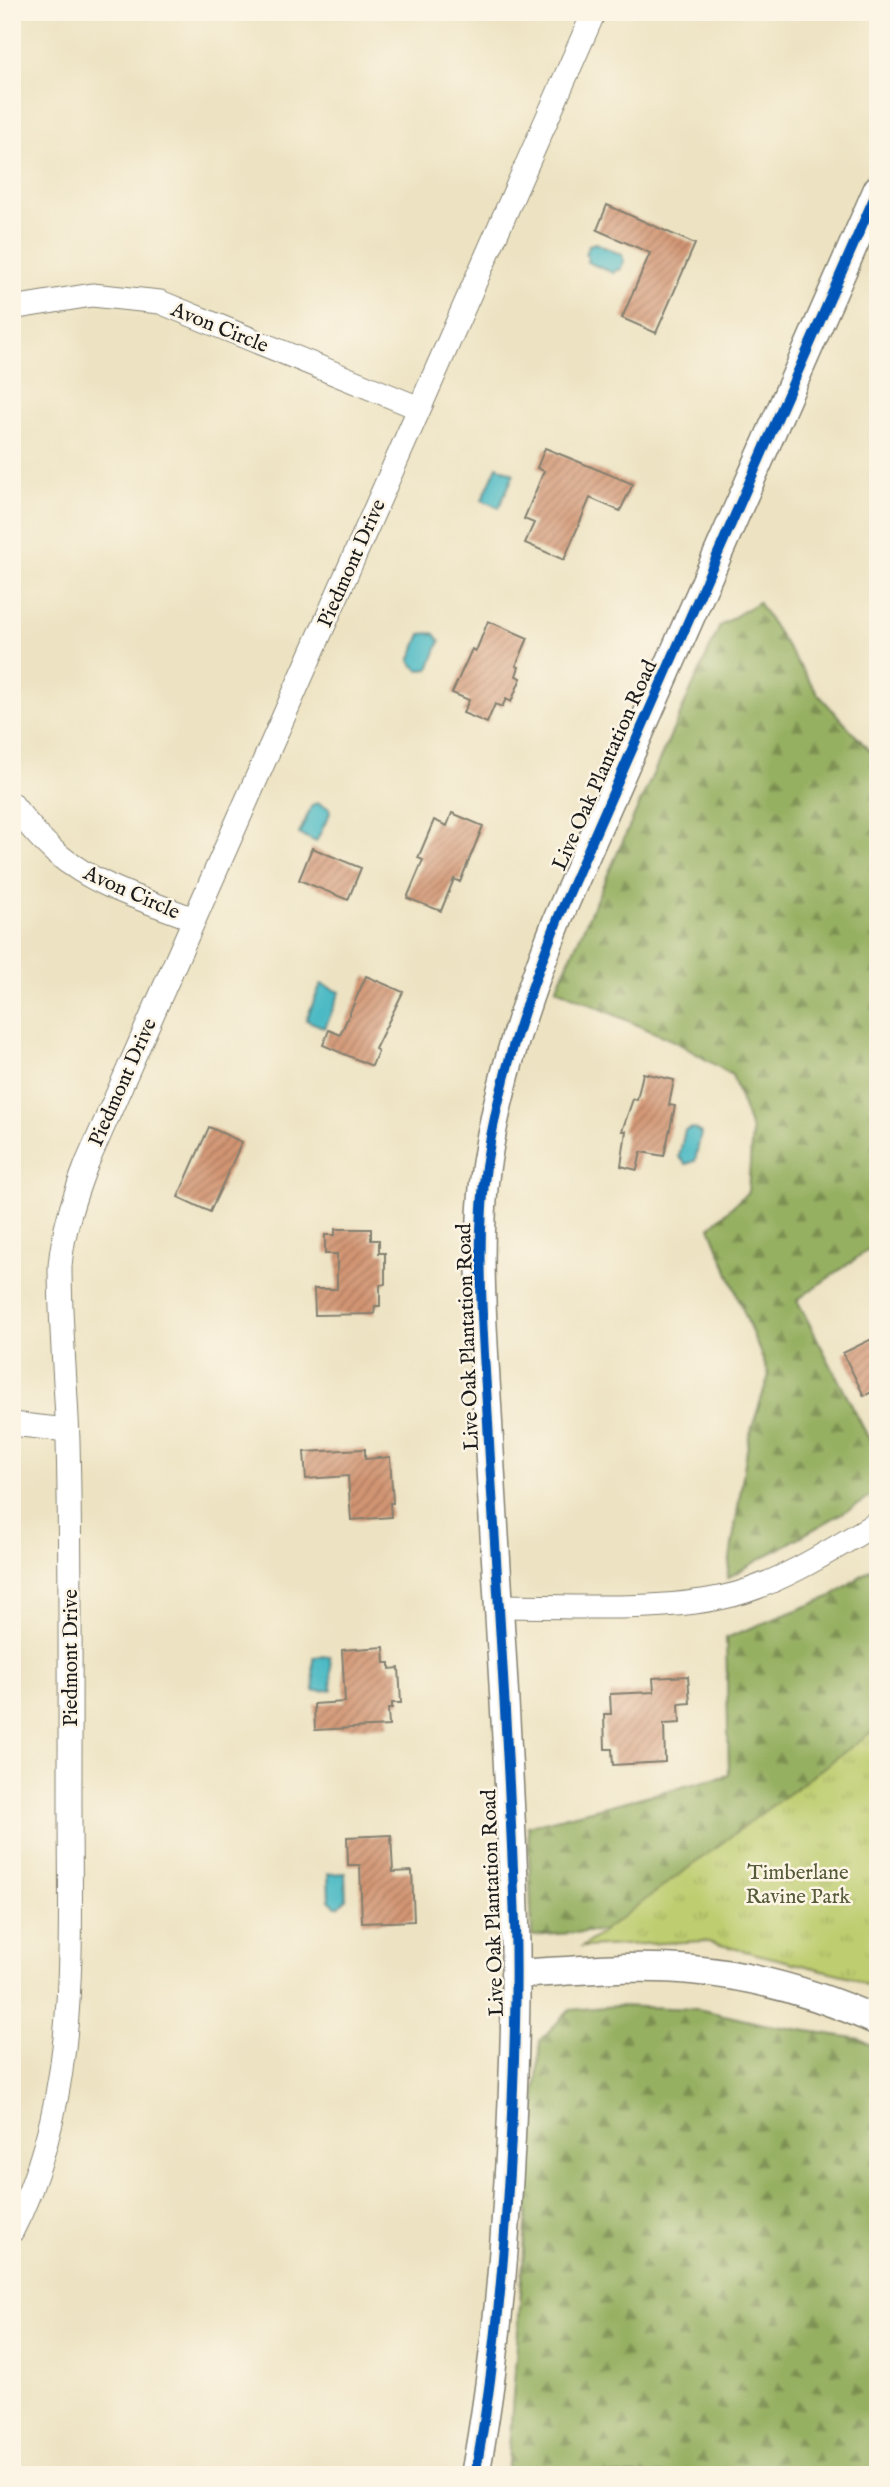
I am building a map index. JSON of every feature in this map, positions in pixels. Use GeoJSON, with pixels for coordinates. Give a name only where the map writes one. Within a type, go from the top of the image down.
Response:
{"type":"FeatureCollection","features":[{"type":"Feature","properties":{"kind":"street","name":"Piedmont Drive"},"geometry":{"type":"LineString","coordinates":[[12,2231],[52,2125],[66,2039],[70,1965],[70,1534],[60,1313],[60,1266],[65,1230],[87,1163],[594,12]]}},
{"type":"Feature","properties":{"kind":"street","name":"Live Oak Plantation Road"},"geometry":{"type":"LineString","coordinates":[[475,2475],[495,2339],[507,2222],[514,2068],[515,1924],[484,1336],[482,1224],[486,1168],[495,1116],[513,1045],[559,916],[878,189]]}},
{"type":"Feature","properties":{"kind":"street","name":"Avon Circle"},"geometry":{"type":"LineString","coordinates":[[12,308],[92,295],[160,302],[419,408]]}},
{"type":"Feature","properties":{"kind":"street","name":"Avon Circle"},"geometry":{"type":"LineString","coordinates":[[12,804],[56,853],[82,871],[116,889],[194,919]]}},
{"type":"Feature","properties":{"kind":"street"},"geometry":{"type":"LineString","coordinates":[[12,1424],[67,1430]]}},
{"type":"Feature","properties":{"kind":"street"},"geometry":{"type":"LineString","coordinates":[[498,1606],[677,1605],[726,1597],[774,1579],[878,1522]]}},
{"type":"Feature","properties":{"kind":"street"},"geometry":{"type":"LineString","coordinates":[[515,1974],[637,1968],[692,1970],[778,1984],[832,2000],[878,2021]]}},
{"type":"Feature","properties":{"kind":"green space"},"geometry":{"type":"Polygon","coordinates":[[[758,602],[818,694],[878,760],[878,1243],[797,1300],[878,1456],[878,1493],[727,1578],[749,1437],[769,1375],[710,1227],[748,1192],[752,1132],[732,1075],[676,1042],[556,989],[720,626],[758,602]]]}},
{"type":"Feature","properties":{"kind":"green space"},"geometry":{"type":"Polygon","coordinates":[[[878,1564],[878,1986],[709,1928],[532,1936],[528,1826],[729,1775],[726,1638],[832,1596],[878,1564]]]}},
{"type":"Feature","properties":{"kind":"green space","name":"Timberlane Ravine Park"},"geometry":{"type":"Polygon","coordinates":[[[878,1727],[878,1992],[851,1977],[704,1941],[582,1947],[878,1727]]]}},
{"type":"Feature","properties":{"kind":"green space"},"geometry":{"type":"Polygon","coordinates":[[[616,2006],[698,2009],[763,2024],[860,2039],[878,2050],[878,2475],[507,2475],[540,2040],[570,2010],[616,2006]]]}},
{"type":"Feature","properties":{"kind":"water"},"geometry":{"type":"Polygon","coordinates":[[[595,243],[622,255],[624,261],[620,270],[614,273],[587,262],[588,257],[585,254],[589,245],[595,243]]]}},
{"type":"Feature","properties":{"kind":"water"},"geometry":{"type":"Polygon","coordinates":[[[497,466],[514,474],[499,508],[482,500],[497,466]]]}},
{"type":"Feature","properties":{"kind":"water"},"geometry":{"type":"Polygon","coordinates":[[[431,633],[440,641],[429,669],[418,670],[410,661],[421,634],[431,633]]]}},
{"type":"Feature","properties":{"kind":"water"},"geometry":{"type":"Polygon","coordinates":[[[317,803],[329,808],[330,813],[316,842],[299,834],[312,805],[317,803]]]}},
{"type":"Feature","properties":{"kind":"water"},"geometry":{"type":"Polygon","coordinates":[[[321,984],[340,992],[325,1028],[306,1020],[321,984]]]}},
{"type":"Feature","properties":{"kind":"water"},"geometry":{"type":"Polygon","coordinates":[[[693,1128],[701,1133],[695,1161],[686,1164],[679,1157],[685,1130],[693,1128]]]}},
{"type":"Feature","properties":{"kind":"water"},"geometry":{"type":"Polygon","coordinates":[[[330,1656],[332,1690],[314,1691],[313,1657],[330,1656]]]}},
{"type":"Feature","properties":{"kind":"water"},"geometry":{"type":"Polygon","coordinates":[[[345,1873],[346,1899],[339,1906],[335,1906],[329,1900],[328,1874],[345,1873]]]}},
{"type":"Feature","properties":{"kind":"building"},"geometry":{"type":"Polygon","coordinates":[[[607,205],[695,244],[656,333],[622,318],[650,253],[597,230],[607,205]]]}},
{"type":"Feature","properties":{"kind":"building"},"geometry":{"type":"Polygon","coordinates":[[[545,448],[633,484],[620,511],[590,498],[564,560],[525,543],[534,523],[524,519],[544,471],[537,468],[545,448]]]}},
{"type":"Feature","properties":{"kind":"building"},"geometry":{"type":"Polygon","coordinates":[[[488,621],[528,638],[516,666],[519,667],[516,676],[521,678],[511,702],[506,699],[502,707],[495,704],[487,723],[463,713],[469,700],[452,693],[472,649],[476,651],[488,621]]]}},
{"type":"Feature","properties":{"kind":"building"},"geometry":{"type":"Polygon","coordinates":[[[452,813],[483,826],[460,882],[454,879],[441,911],[407,898],[423,860],[418,858],[434,820],[447,826],[452,813]]]}},
{"type":"Feature","properties":{"kind":"building"},"geometry":{"type":"Polygon","coordinates":[[[312,848],[361,868],[348,900],[299,880],[312,848]]]}},
{"type":"Feature","properties":{"kind":"building"},"geometry":{"type":"Polygon","coordinates":[[[366,976],[403,992],[375,1049],[378,1051],[372,1066],[323,1045],[329,1030],[340,1035],[366,976]]]}},
{"type":"Feature","properties":{"kind":"building"},"geometry":{"type":"Polygon","coordinates":[[[643,1073],[674,1080],[669,1105],[675,1106],[664,1156],[641,1152],[637,1170],[621,1166],[626,1131],[622,1131],[633,1099],[637,1100],[643,1073]]]}},
{"type":"Feature","properties":{"kind":"building"},"geometry":{"type":"Polygon","coordinates":[[[209,1127],[242,1142],[210,1212],[178,1197],[209,1127]]]}},
{"type":"Feature","properties":{"kind":"building"},"geometry":{"type":"Polygon","coordinates":[[[335,1229],[371,1229],[371,1240],[379,1240],[379,1253],[385,1253],[385,1284],[380,1285],[380,1306],[375,1306],[374,1314],[315,1315],[314,1289],[337,1289],[337,1254],[325,1254],[325,1235],[335,1235],[335,1229]]]}},
{"type":"Feature","properties":{"kind":"building"},"geometry":{"type":"Polygon","coordinates":[[[878,1336],[878,1389],[864,1396],[843,1353],[878,1336]]]}},
{"type":"Feature","properties":{"kind":"building"},"geometry":{"type":"Polygon","coordinates":[[[365,1449],[365,1459],[390,1457],[393,1503],[390,1503],[391,1517],[351,1520],[348,1476],[306,1479],[304,1452],[365,1449]]]}},
{"type":"Feature","properties":{"kind":"building"},"geometry":{"type":"Polygon","coordinates":[[[384,1647],[385,1663],[390,1663],[390,1669],[399,1668],[401,1703],[392,1703],[392,1709],[388,1709],[389,1726],[315,1730],[314,1704],[345,1702],[342,1650],[384,1647]]]}},
{"type":"Feature","properties":{"kind":"building"},"geometry":{"type":"Polygon","coordinates":[[[688,1676],[690,1703],[679,1704],[680,1723],[664,1724],[665,1762],[613,1765],[612,1749],[605,1749],[604,1714],[611,1714],[610,1694],[654,1692],[653,1678],[688,1676]]]}},
{"type":"Feature","properties":{"kind":"building"},"geometry":{"type":"Polygon","coordinates":[[[391,1835],[393,1872],[412,1871],[414,1921],[362,1923],[360,1865],[348,1865],[347,1837],[391,1835]]]}},
{"type":"Feature","properties":{"kind":"cycle path"},"geometry":{"type":"LineString","coordinates":[[475,2475],[489,2391],[503,2264],[511,2137],[515,2004],[510,1803],[482,1304],[481,1233],[486,1166],[498,1102],[515,1039],[559,916],[878,189]]}}]}
